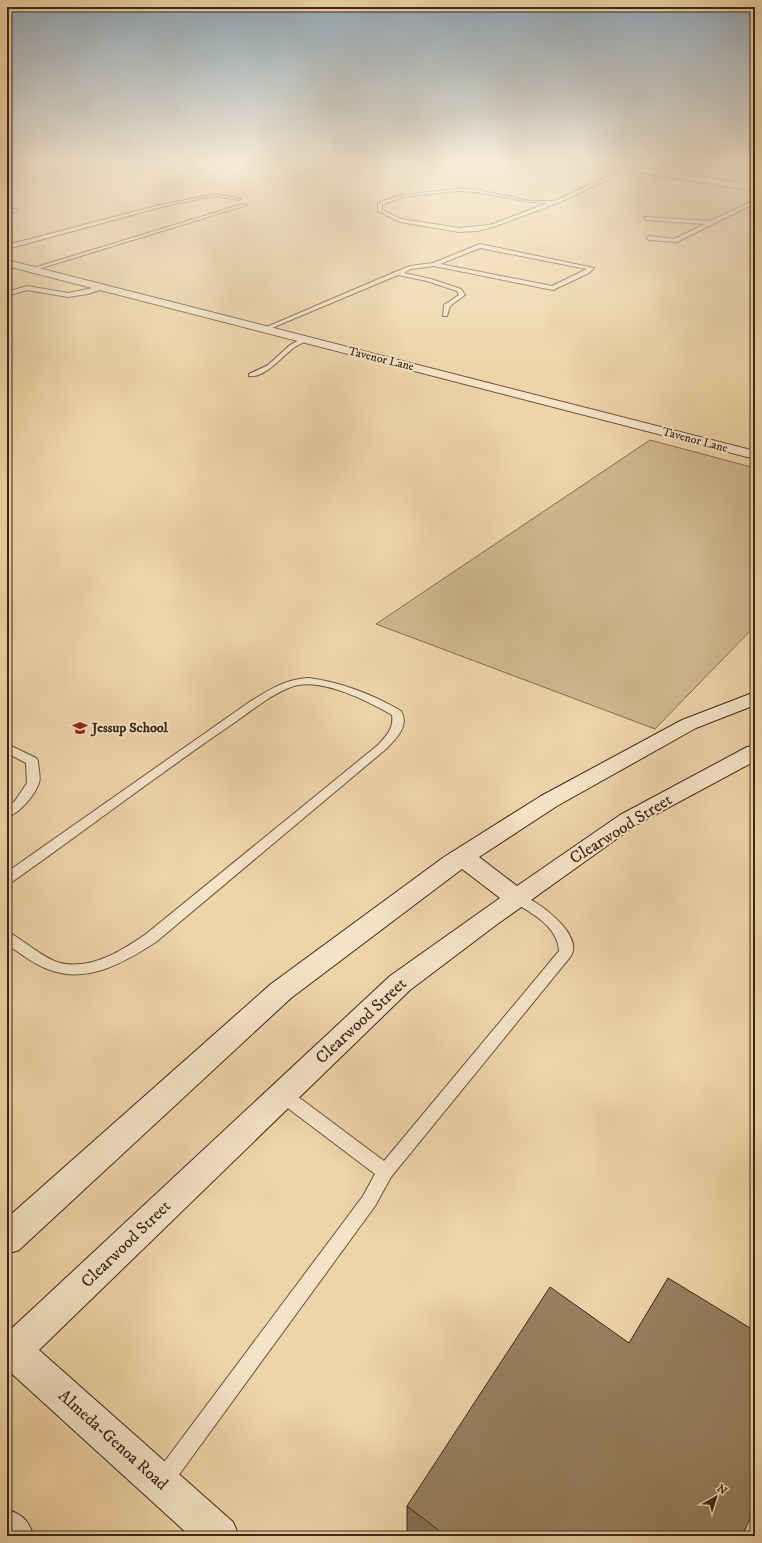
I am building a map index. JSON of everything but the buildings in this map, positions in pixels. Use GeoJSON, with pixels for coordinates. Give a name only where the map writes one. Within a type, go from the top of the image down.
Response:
{"type":"FeatureCollection","features":[{"type":"Feature","properties":{"kind":"street","name":"Tavenor Lane"},"geometry":{"type":"LineString","coordinates":[[7,263],[755,455]]}},
{"type":"Feature","properties":{"kind":"street"},"geometry":{"type":"LineString","coordinates":[[7,1239],[281,991],[462,857],[549,801],[668,735],[689,724],[755,698]]}},
{"type":"Feature","properties":{"kind":"street","name":"Clearwood Street"},"geometry":{"type":"LineString","coordinates":[[9,1351],[283,1095],[400,983],[628,820],[755,752]]}},
{"type":"Feature","properties":{"kind":"street"},"geometry":{"type":"LineString","coordinates":[[462,857],[517,898]]}},
{"type":"Feature","properties":{"kind":"street","name":"Almeda-Genoa Road"},"geometry":{"type":"LineString","coordinates":[[9,1351],[219,1536]]}},
{"type":"Feature","properties":{"kind":"street"},"geometry":{"type":"LineString","coordinates":[[7,1529],[14,1536]]}},
{"type":"Feature","properties":{"kind":"lane"},"geometry":{"type":"LineString","coordinates":[[7,247],[55,234]]}},
{"type":"Feature","properties":{"kind":"lane"},"geometry":{"type":"LineString","coordinates":[[33,270],[150,234]]}},
{"type":"Feature","properties":{"kind":"lane"},"geometry":{"type":"LineString","coordinates":[[648,238],[676,241],[690,234]]}},
{"type":"Feature","properties":{"kind":"lane"},"geometry":{"type":"LineString","coordinates":[[265,329],[397,273],[410,268],[434,264],[480,246],[591,268],[587,272],[552,288],[434,264]]}},
{"type":"Feature","properties":{"kind":"lane"},"geometry":{"type":"LineString","coordinates":[[397,273],[429,280],[459,290],[462,296],[447,305],[445,315]]}},
{"type":"Feature","properties":{"kind":"lane"},"geometry":{"type":"LineString","coordinates":[[7,294],[27,288],[68,295],[104,288]]}},
{"type":"Feature","properties":{"kind":"lane"},"geometry":{"type":"LineString","coordinates":[[251,375],[270,366],[292,346],[306,339]]}},
{"type":"Feature","properties":{"kind":"lane"},"geometry":{"type":"LineString","coordinates":[[7,879],[68,837],[177,756],[286,686],[307,681],[329,684],[386,706],[397,713],[399,719],[397,730],[382,747],[151,938],[123,957],[99,966],[87,968],[60,968],[7,938]]}},
{"type":"Feature","properties":{"kind":"lane"},"geometry":{"type":"LineString","coordinates":[[7,748],[32,761],[33,783],[20,804],[7,813]]}},
{"type":"Feature","properties":{"kind":"lane"},"geometry":{"type":"LineString","coordinates":[[161,1484],[369,1201],[385,1172],[566,952],[567,944],[560,930],[517,898]]}},
{"type":"Feature","properties":{"kind":"lane"},"geometry":{"type":"LineString","coordinates":[[283,1095],[385,1172]]}},
{"type":"Feature","properties":{"kind":"shaded area"},"geometry":{"type":"Polygon","coordinates":[[[650,440],[755,468],[755,626],[655,729],[376,624],[650,440]]]}},
{"type":"Feature","properties":{"kind":"place","name":"Jessup School"},"geometry":{"type":"Point","coordinates":[80,728]}}]}
